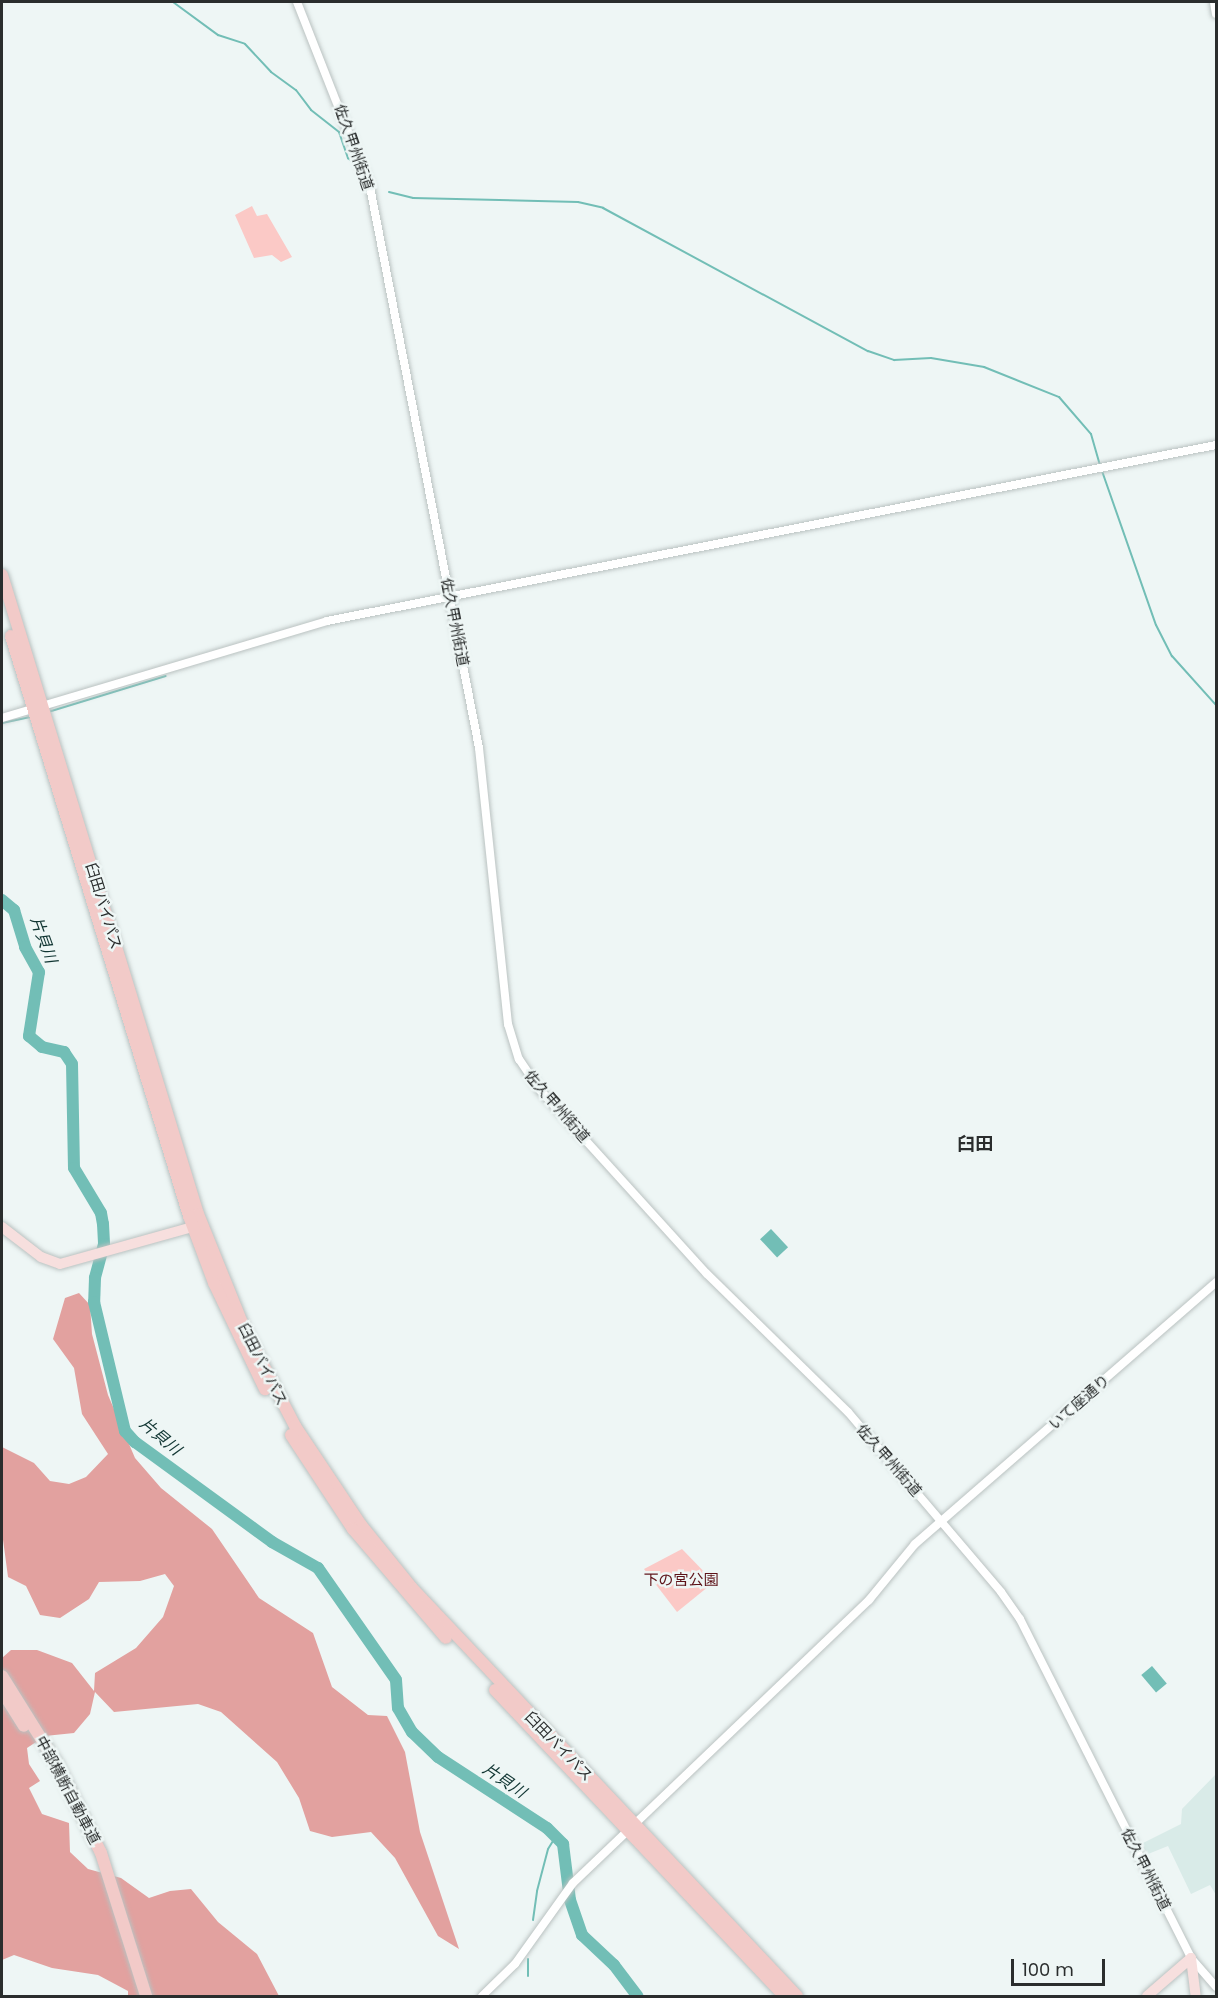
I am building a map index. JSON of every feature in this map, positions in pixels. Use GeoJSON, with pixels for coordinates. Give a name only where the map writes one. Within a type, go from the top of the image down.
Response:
{"type":"FeatureCollection","features":[{"type":"Feature","properties":{"kind":"highway","name":"臼田バイパス"},"geometry":{"type":"LineString","coordinates":[[2,575],[38,709]]}},
{"type":"Feature","properties":{"kind":"highway","name":"臼田バイパス"},"geometry":{"type":"LineString","coordinates":[[2,604],[38,709],[197,1226],[265,1371],[295,1426],[361,1525],[468,1651],[784,1996]]}},
{"type":"Feature","properties":{"kind":"highway","name":"中部横断自動車道"},"geometry":{"type":"LineString","coordinates":[[2,1676],[75,1799],[121,1910],[146,1996]]}},
{"type":"Feature","properties":{"kind":"highway","name":"中部横断自動車道"},"geometry":{"type":"LineString","coordinates":[[2,1691],[65,1794],[121,1910]]}},
{"type":"Feature","properties":{"kind":"highway","name":"臼田バイパス"},"geometry":{"type":"LineString","coordinates":[[631,1827],[797,1996]]}},
{"type":"Feature","properties":{"kind":"main road"},"geometry":{"type":"LineString","coordinates":[[2,1227],[50,1262],[66,1263],[197,1226]]}},
{"type":"Feature","properties":{"kind":"main road"},"geometry":{"type":"LineString","coordinates":[[1147,1996],[1172,1970],[1191,1958]]}},
{"type":"Feature","properties":{"kind":"main road","name":"佐久甲州街道"},"geometry":{"type":"LineString","coordinates":[[1191,1958],[1196,1996]]}},
{"type":"Feature","properties":{"kind":"street","name":"佐久甲州街道"},"geometry":{"type":"LineString","coordinates":[[297,2],[370,187],[484,780],[508,1024],[519,1059],[540,1090],[707,1274],[848,1413],[942,1522],[1020,1619],[1191,1958]]}},
{"type":"Feature","properties":{"kind":"street"},"geometry":{"type":"LineString","coordinates":[[1214,2],[1216,14]]}},
{"type":"Feature","properties":{"kind":"street"},"geometry":{"type":"LineString","coordinates":[[2,718],[327,621],[451,599],[608,564],[1216,445]]}},
{"type":"Feature","properties":{"kind":"street","name":"いて座通り"},"geometry":{"type":"LineString","coordinates":[[482,1996],[515,1964],[562,1894],[862,1607],[905,1554],[1216,1282]]}},
{"type":"Feature","properties":{"kind":"street"},"geometry":{"type":"LineString","coordinates":[[1191,1958],[1216,1986]]}},
{"type":"Feature","properties":{"kind":"shaded area"},"geometry":{"type":"Polygon","coordinates":[[[79,1293],[90,1305],[92,1334],[108,1395],[135,1458],[161,1488],[212,1529],[259,1598],[313,1633],[332,1687],[368,1715],[387,1716],[405,1752],[420,1832],[459,1949],[438,1936],[395,1858],[371,1832],[332,1837],[310,1831],[299,1798],[277,1762],[221,1712],[198,1704],[114,1712],[95,1692],[90,1714],[74,1733],[45,1736],[27,1748],[29,1764],[40,1781],[29,1788],[42,1814],[69,1823],[70,1852],[88,1869],[121,1878],[149,1898],[170,1891],[191,1889],[218,1922],[257,1954],[279,1996],[128,1996],[128,1991],[98,1975],[52,1968],[14,1955],[2,1960],[2,1658],[11,1650],[37,1650],[72,1663],[94,1691],[95,1673],[136,1648],[163,1617],[174,1586],[165,1574],[140,1581],[99,1582],[89,1599],[60,1618],[40,1615],[26,1586],[8,1577],[2,1532],[2,1447],[34,1463],[50,1481],[69,1484],[86,1477],[108,1454],[82,1414],[74,1368],[53,1339],[65,1298],[79,1293]]]}},
{"type":"Feature","properties":{"kind":"shaded area"},"geometry":{"type":"Polygon","coordinates":[[[1216,1774],[1216,1895],[1210,1885],[1191,1894],[1168,1846],[1148,1854],[1141,1844],[1181,1824],[1182,1809],[1216,1774]]]}},
{"type":"Feature","properties":{"kind":"green space"},"geometry":{"type":"Polygon","coordinates":[[[252,206],[257,216],[267,214],[292,257],[281,262],[272,255],[254,258],[235,215],[252,206]]]}},
{"type":"Feature","properties":{"kind":"green space","name":"下の宮公園"},"geometry":{"type":"Polygon","coordinates":[[[682,1549],[714,1582],[677,1612],[644,1569],[682,1549]]]}},
{"type":"Feature","properties":{"kind":"water"},"geometry":{"type":"Polygon","coordinates":[[[771,1229],[788,1247],[777,1258],[760,1239],[771,1229]]]}},
{"type":"Feature","properties":{"kind":"water"},"geometry":{"type":"Polygon","coordinates":[[[1152,1666],[1167,1684],[1156,1693],[1141,1675],[1152,1666]]]}},
{"type":"Feature","properties":{"kind":"waterway"},"geometry":{"type":"LineString","coordinates":[[173,2],[218,35],[245,44],[271,72],[296,90],[311,110],[339,132],[348,158],[358,167]]}},
{"type":"Feature","properties":{"kind":"waterway"},"geometry":{"type":"LineString","coordinates":[[389,192],[413,198],[578,202],[603,208],[868,351],[894,360],[931,358],[984,367],[1059,397],[1091,434],[1100,465]]}},
{"type":"Feature","properties":{"kind":"waterway"},"geometry":{"type":"LineString","coordinates":[[1102,471],[1156,625],[1172,656],[1216,705]]}},
{"type":"Feature","properties":{"kind":"waterway"},"geometry":{"type":"LineString","coordinates":[[48,712],[166,676]]}},
{"type":"Feature","properties":{"kind":"waterway"},"geometry":{"type":"LineString","coordinates":[[2,723],[31,717]]}},
{"type":"Feature","properties":{"kind":"waterway","name":"片貝川"},"geometry":{"type":"LineString","coordinates":[[2,900],[14,910],[25,947],[39,972],[29,1036],[42,1047],[64,1052],[72,1064],[74,1168],[101,1213],[104,1244],[95,1278],[94,1302],[125,1431],[135,1442],[272,1542],[318,1568],[396,1680],[398,1708],[412,1732],[438,1757],[547,1828],[563,1844],[570,1900],[582,1935],[614,1965],[637,1996]]}},
{"type":"Feature","properties":{"kind":"waterway"},"geometry":{"type":"LineString","coordinates":[[533,1920],[537,1891],[548,1849],[556,1836]]}},
{"type":"Feature","properties":{"kind":"waterway"},"geometry":{"type":"LineString","coordinates":[[528,1959],[528,1976]]}},
{"type":"Feature","properties":{"kind":"district","name":"臼田"},"geometry":{"type":"Point","coordinates":[975,1144]}}]}
